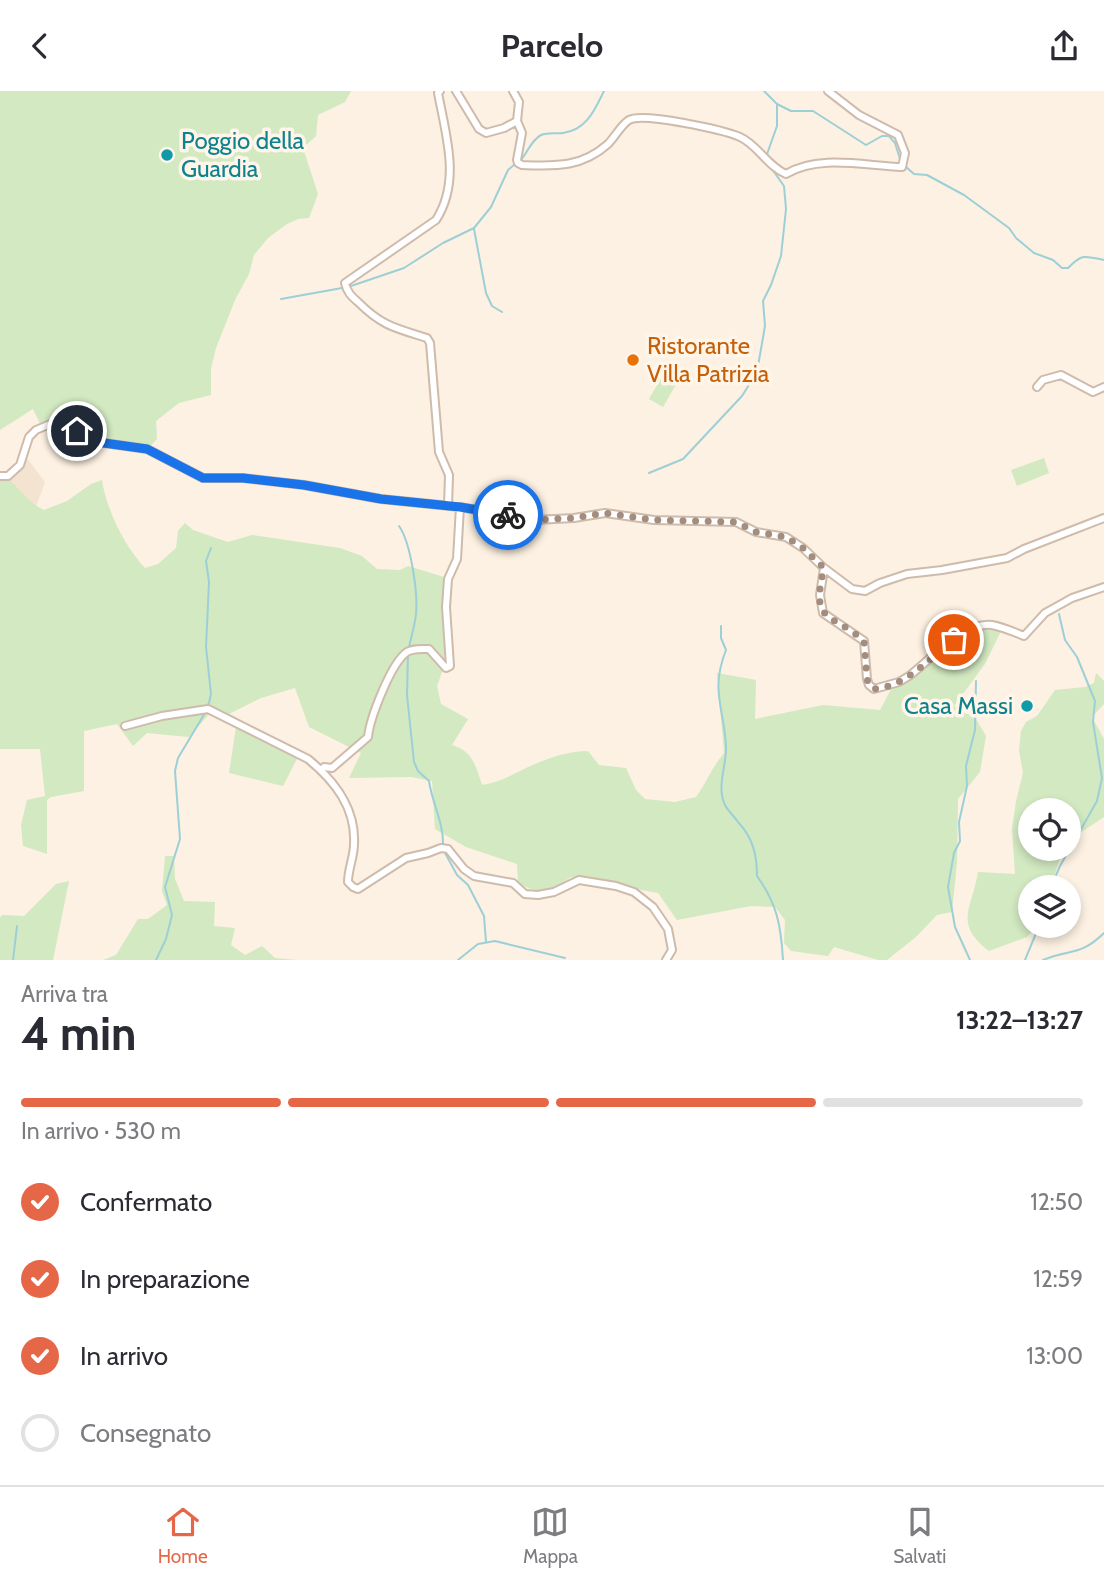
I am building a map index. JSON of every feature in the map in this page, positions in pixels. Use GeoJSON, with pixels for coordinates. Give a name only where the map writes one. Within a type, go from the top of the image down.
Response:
{"type":"FeatureCollection","features":[{"type":"Feature","properties":{"kind":"street"},"geometry":{"type":"LineString","coordinates":[[440,91],[438,93],[451,169],[442,210],[436,220],[345,283],[347,291],[376,320],[427,338],[430,343],[439,452],[449,475],[448,506]]}},
{"type":"Feature","properties":{"kind":"street"},"geometry":{"type":"LineString","coordinates":[[456,91],[479,129],[486,133],[517,121]]}},
{"type":"Feature","properties":{"kind":"street"},"geometry":{"type":"LineString","coordinates":[[513,91],[520,106],[517,121],[522,133],[517,160],[522,165],[559,166],[590,157],[604,147],[626,123],[635,118],[682,123],[741,138],[783,173],[811,163],[863,163],[902,167],[905,153],[898,135],[859,115],[828,91]]}},
{"type":"Feature","properties":{"kind":"street"},"geometry":{"type":"LineString","coordinates":[[1037,387],[1043,380],[1061,375],[1093,392],[1104,387]]}},
{"type":"Feature","properties":{"kind":"street"},"geometry":{"type":"LineString","coordinates":[[0,476],[8,476],[20,465],[29,437],[36,430],[61,422],[97,442],[147,449],[203,478],[243,478],[304,485],[381,499],[460,507],[535,520],[605,513],[654,520],[736,522],[756,532],[786,537],[852,589],[865,591],[907,574],[942,571],[1007,558],[1104,518]]}},
{"type":"Feature","properties":{"kind":"street"},"geometry":{"type":"LineString","coordinates":[[321,770],[324,767],[332,768],[368,737],[370,722],[378,708],[383,688],[404,654],[413,649],[429,649],[446,668],[450,666],[446,607],[448,579],[457,559],[460,507]]}},
{"type":"Feature","properties":{"kind":"street"},"geometry":{"type":"LineString","coordinates":[[824,568],[820,595],[823,613],[864,641],[867,679],[874,689],[909,677],[965,632],[981,625],[992,625],[1024,636],[1045,613],[1072,598],[1104,587]]}},
{"type":"Feature","properties":{"kind":"street"},"geometry":{"type":"LineString","coordinates":[[125,726],[162,716],[208,709],[308,759],[321,770],[346,802],[353,819],[354,845],[348,877],[352,887],[358,889],[406,858],[441,848],[448,849],[464,869],[474,876],[513,883],[525,894],[554,892],[579,880],[616,886],[634,892],[653,907],[668,929],[671,950],[666,960]]}},
{"type":"Feature","properties":{"kind":"shaded area"},"geometry":{"type":"Polygon","coordinates":[[[23,453],[45,482],[36,507],[4,474],[17,467],[23,453]]]}},
{"type":"Feature","properties":{"kind":"green space"},"geometry":{"type":"Polygon","coordinates":[[[0,91],[351,91],[345,102],[318,115],[316,136],[303,148],[318,194],[309,218],[287,224],[268,238],[254,255],[249,274],[235,300],[216,348],[211,369],[211,395],[179,403],[156,421],[157,439],[144,453],[95,444],[62,424],[44,432],[33,409],[0,430],[0,91]]]}},
{"type":"Feature","properties":{"kind":"green space"},"geometry":{"type":"Polygon","coordinates":[[[664,373],[678,381],[663,407],[649,399],[664,373]]]}},
{"type":"Feature","properties":{"kind":"green space"},"geometry":{"type":"Polygon","coordinates":[[[1044,458],[1049,473],[1017,486],[1011,470],[1044,458]]]}},
{"type":"Feature","properties":{"kind":"green space"},"geometry":{"type":"Polygon","coordinates":[[[0,473],[31,502],[44,510],[67,501],[91,484],[102,480],[118,527],[145,568],[158,564],[176,548],[178,531],[185,523],[193,530],[228,542],[252,535],[340,548],[362,556],[377,569],[400,570],[408,566],[444,577],[442,606],[446,661],[437,686],[441,704],[468,719],[452,745],[469,756],[482,785],[499,781],[555,757],[588,751],[599,765],[626,768],[636,790],[645,799],[675,802],[696,797],[724,753],[717,673],[756,680],[755,719],[823,705],[880,710],[896,680],[958,632],[988,621],[1003,627],[985,664],[954,706],[976,719],[986,736],[980,772],[958,799],[957,863],[952,912],[937,915],[916,937],[887,960],[878,960],[834,947],[828,956],[791,951],[784,943],[785,920],[775,907],[751,906],[677,920],[658,893],[571,877],[545,890],[526,887],[518,882],[517,864],[466,847],[435,829],[432,781],[411,777],[349,778],[361,753],[309,727],[295,688],[261,698],[229,714],[301,751],[283,786],[229,773],[236,727],[210,713],[189,737],[147,733],[133,746],[117,724],[84,731],[84,791],[47,800],[47,854],[23,846],[21,825],[27,800],[45,796],[40,749],[0,749],[0,473]]]}},
{"type":"Feature","properties":{"kind":"green space"},"geometry":{"type":"Polygon","coordinates":[[[1096,673],[1104,681],[1104,704],[1092,717],[1104,739],[1104,817],[1081,832],[1081,798],[1018,798],[1018,861],[1059,861],[1055,875],[1018,875],[1018,938],[1024,938],[989,951],[971,932],[968,923],[969,906],[978,872],[1015,874],[1012,829],[1016,801],[1023,773],[1019,750],[1021,731],[1026,722],[1037,716],[1055,690],[1085,687],[1094,683],[1096,673]]]}},
{"type":"Feature","properties":{"kind":"green space"},"geometry":{"type":"Polygon","coordinates":[[[165,856],[174,856],[175,879],[184,901],[215,902],[214,926],[235,928],[231,945],[245,955],[262,946],[275,958],[297,960],[103,960],[116,955],[138,919],[148,919],[167,905],[162,891],[165,856]]]}},
{"type":"Feature","properties":{"kind":"green space"},"geometry":{"type":"Polygon","coordinates":[[[69,881],[53,960],[0,960],[2,915],[24,916],[56,884],[69,881]]]}},
{"type":"Feature","properties":{"kind":"waterway"},"geometry":{"type":"LineString","coordinates":[[520,161],[534,140],[541,135],[563,133],[578,128],[593,111],[604,91]]}},
{"type":"Feature","properties":{"kind":"waterway"},"geometry":{"type":"LineString","coordinates":[[764,91],[777,104],[791,111],[813,111],[866,145],[882,136],[889,136],[895,143],[901,162]]}},
{"type":"Feature","properties":{"kind":"waterway"},"geometry":{"type":"LineString","coordinates":[[766,157],[777,126],[777,104]]}},
{"type":"Feature","properties":{"kind":"waterway"},"geometry":{"type":"LineString","coordinates":[[649,473],[683,459],[742,396],[757,372],[765,326],[763,301],[781,256],[786,209],[784,186],[767,162]]}},
{"type":"Feature","properties":{"kind":"waterway"},"geometry":{"type":"LineString","coordinates":[[351,286],[404,268],[443,243],[474,228],[491,207],[508,170],[515,164]]}},
{"type":"Feature","properties":{"kind":"waterway"},"geometry":{"type":"LineString","coordinates":[[905,166],[914,174],[927,175],[964,195],[1009,228],[1016,238],[1034,253],[1053,260],[1062,268],[1068,268],[1084,257],[1104,260]]}},
{"type":"Feature","properties":{"kind":"waterway"},"geometry":{"type":"LineString","coordinates":[[474,229],[486,293],[492,306],[502,312]]}},
{"type":"Feature","properties":{"kind":"waterway"},"geometry":{"type":"LineString","coordinates":[[281,299],[342,288]]}},
{"type":"Feature","properties":{"kind":"waterway"},"geometry":{"type":"LineString","coordinates":[[399,526],[410,556],[416,594],[409,648]]}},
{"type":"Feature","properties":{"kind":"waterway"},"geometry":{"type":"LineString","coordinates":[[205,708],[211,694],[206,647],[209,582],[206,561],[211,548]]}},
{"type":"Feature","properties":{"kind":"waterway"},"geometry":{"type":"LineString","coordinates":[[1056,875],[1097,801],[1102,778],[1093,722],[1095,701],[1077,657],[1065,640],[1059,614]]}},
{"type":"Feature","properties":{"kind":"waterway"},"geometry":{"type":"LineString","coordinates":[[721,626],[721,638],[726,650],[718,688],[726,746],[722,798],[753,847],[757,876],[777,915],[783,960]]}},
{"type":"Feature","properties":{"kind":"waterway"},"geometry":{"type":"LineString","coordinates":[[408,653],[407,695],[414,762],[418,771],[429,781],[442,829],[443,846]]}},
{"type":"Feature","properties":{"kind":"waterway"},"geometry":{"type":"LineString","coordinates":[[970,960],[955,927],[948,887],[954,853],[960,841],[959,822],[967,786],[966,766],[975,730],[976,681]]}},
{"type":"Feature","properties":{"kind":"waterway"},"geometry":{"type":"LineString","coordinates":[[156,960],[166,939],[172,915],[165,887],[180,839],[175,771],[178,758],[205,713]]}},
{"type":"Feature","properties":{"kind":"waterway"},"geometry":{"type":"LineString","coordinates":[[444,851],[457,875],[468,885],[484,916],[486,942]]}},
{"type":"Feature","properties":{"kind":"waterway"},"geometry":{"type":"LineString","coordinates":[[13,960],[17,926]]}},
{"type":"Feature","properties":{"kind":"waterway"},"geometry":{"type":"LineString","coordinates":[[1043,960],[1088,946],[1104,933]]}},
{"type":"Feature","properties":{"kind":"waterway"},"geometry":{"type":"LineString","coordinates":[[1025,960],[1034,938]]}},
{"type":"Feature","properties":{"kind":"waterway"},"geometry":{"type":"LineString","coordinates":[[458,960],[478,944],[495,941],[565,958]]}},
{"type":"Feature","properties":{"kind":"way so far"},"geometry":{"type":"LineString","coordinates":[[508,515],[535,520],[605,513],[654,520],[736,522],[756,532],[786,537],[803,548],[824,568],[820,585],[820,606],[828,618],[864,641],[867,679],[874,689],[909,677],[954,640]]}},
{"type":"Feature","properties":{"kind":"place","name":"Poggio della Guardia"},"geometry":{"type":"Point","coordinates":[167,155]}},
{"type":"Feature","properties":{"kind":"place","name":"Ristorante Villa Patrizia"},"geometry":{"type":"Point","coordinates":[633,360]}},
{"type":"Feature","properties":{"kind":"place","name":"Casa Massi"},"geometry":{"type":"Point","coordinates":[1027,706]}},
{"type":"Feature","properties":{"kind":"route"},"geometry":{"type":"LineString","coordinates":[[77,431],[97,442],[147,449],[203,478],[243,478],[304,485],[381,499],[508,515]]}}]}
